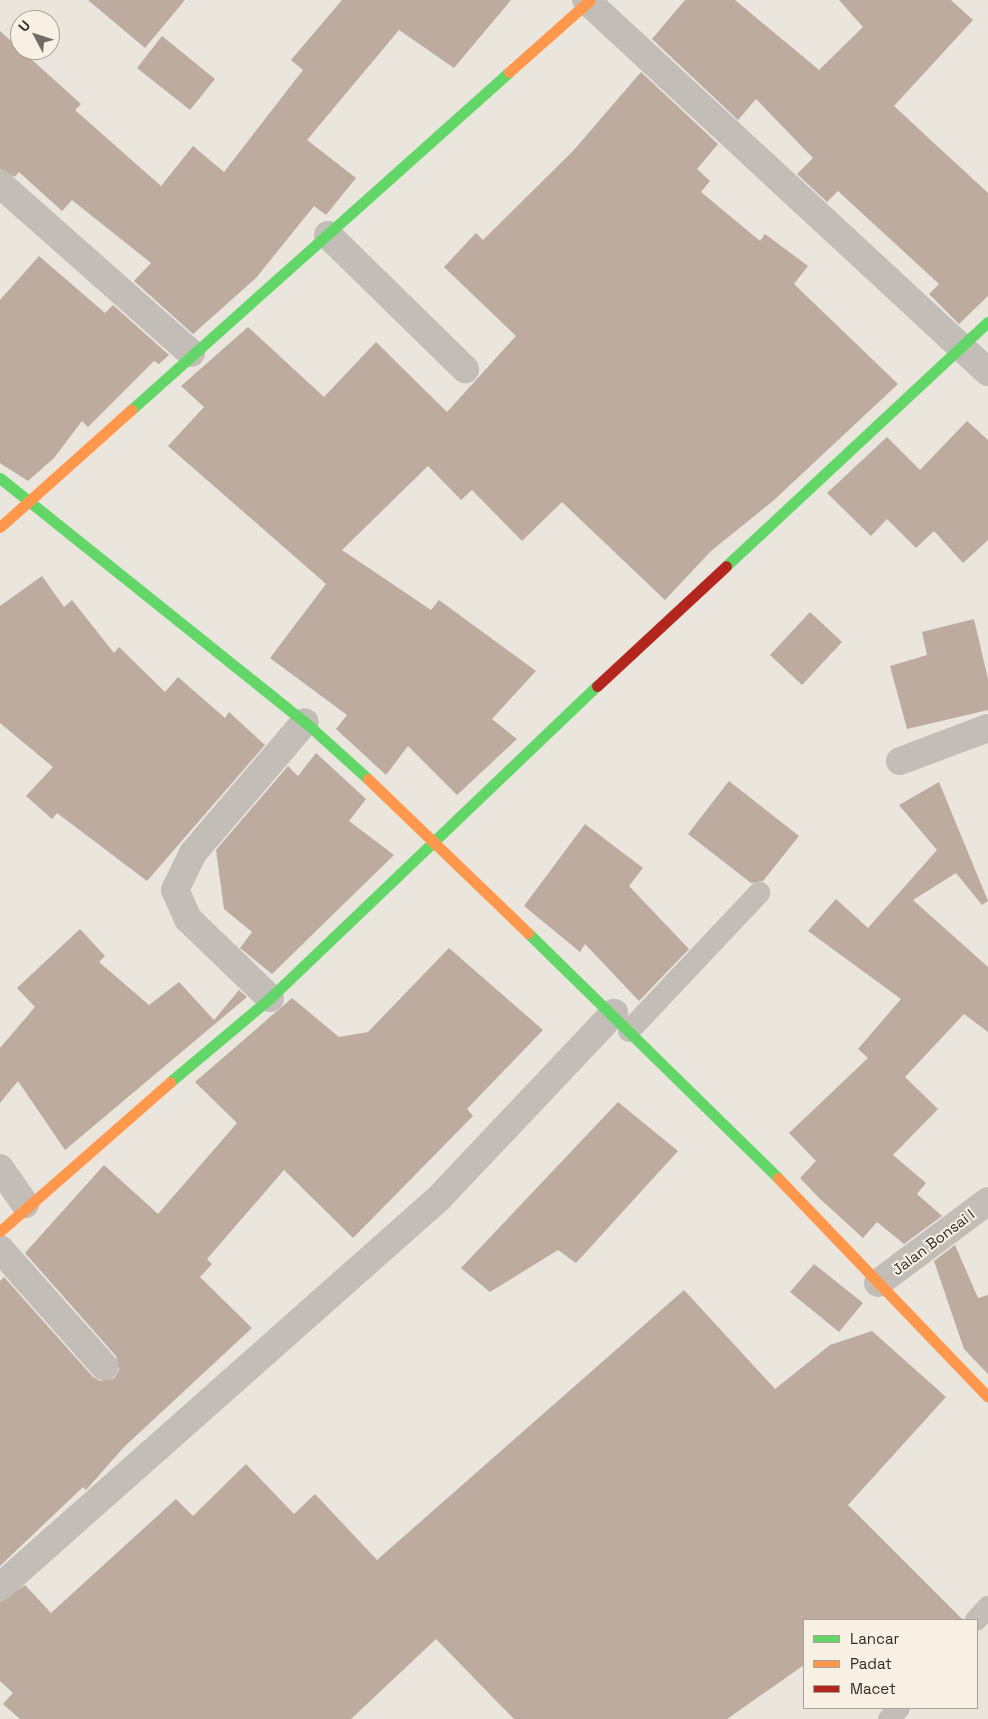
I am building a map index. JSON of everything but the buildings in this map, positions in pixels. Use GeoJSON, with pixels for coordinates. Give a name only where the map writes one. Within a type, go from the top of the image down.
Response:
{"type":"FeatureCollection","features":[{"type":"Feature","properties":{"kind":"street"},"geometry":{"type":"LineString","coordinates":[[0,526],[32,501],[191,353],[328,235],[588,1],[988,372]]}},
{"type":"Feature","properties":{"kind":"street"},"geometry":{"type":"LineString","coordinates":[[0,184],[191,353]]}},
{"type":"Feature","properties":{"kind":"street"},"geometry":{"type":"LineString","coordinates":[[328,235],[465,369]]}},
{"type":"Feature","properties":{"kind":"street"},"geometry":{"type":"LineString","coordinates":[[0,1231],[25,1204],[270,998],[433,838],[988,322]]}},
{"type":"Feature","properties":{"kind":"street"},"geometry":{"type":"LineString","coordinates":[[0,478],[32,501],[304,722],[433,838],[622,1022],[988,1397]]}},
{"type":"Feature","properties":{"kind":"street"},"geometry":{"type":"LineString","coordinates":[[270,998],[188,919],[175,890],[193,854],[304,722]]}},
{"type":"Feature","properties":{"kind":"street"},"geometry":{"type":"LineString","coordinates":[[900,761],[988,728]]}},
{"type":"Feature","properties":{"kind":"street"},"geometry":{"type":"LineString","coordinates":[[0,1586],[439,1198],[622,1022]]}},
{"type":"Feature","properties":{"kind":"street"},"geometry":{"type":"LineString","coordinates":[[0,1168],[25,1204]]}},
{"type":"Feature","properties":{"kind":"street","name":"Jalan Bonsai I"},"geometry":{"type":"LineString","coordinates":[[878,1283],[988,1201]]}},
{"type":"Feature","properties":{"kind":"street"},"geometry":{"type":"LineString","coordinates":[[0,1250],[104,1366]]}},
{"type":"Feature","properties":{"kind":"lane"},"geometry":{"type":"LineString","coordinates":[[622,1022],[759,893]]}},
{"type":"Feature","properties":{"kind":"lane"},"geometry":{"type":"LineString","coordinates":[[977,1619],[988,1607]]}},
{"type":"Feature","properties":{"kind":"lane"},"geometry":{"type":"LineString","coordinates":[[889,1719],[898,1709]]}},
{"type":"Feature","properties":{"kind":"traffic: fast"},"geometry":{"type":"LineString","coordinates":[[131,410],[509,72]]}},
{"type":"Feature","properties":{"kind":"traffic: fast"},"geometry":{"type":"LineString","coordinates":[[726,566],[988,322]]}},
{"type":"Feature","properties":{"kind":"traffic: fast"},"geometry":{"type":"LineString","coordinates":[[0,478],[305,722],[368,779]]}},
{"type":"Feature","properties":{"kind":"traffic: fast"},"geometry":{"type":"LineString","coordinates":[[170,1082],[270,998],[597,686]]}},
{"type":"Feature","properties":{"kind":"traffic: fast"},"geometry":{"type":"LineString","coordinates":[[528,933],[778,1178]]}},
{"type":"Feature","properties":{"kind":"traffic: slow"},"geometry":{"type":"LineString","coordinates":[[509,72],[590,0]]}},
{"type":"Feature","properties":{"kind":"traffic: slow"},"geometry":{"type":"LineString","coordinates":[[0,527],[131,410]]}},
{"type":"Feature","properties":{"kind":"traffic: slow"},"geometry":{"type":"LineString","coordinates":[[368,779],[528,933]]}},
{"type":"Feature","properties":{"kind":"traffic: slow"},"geometry":{"type":"LineString","coordinates":[[0,1231],[170,1082]]}},
{"type":"Feature","properties":{"kind":"traffic: slow"},"geometry":{"type":"LineString","coordinates":[[778,1178],[988,1397]]}},
{"type":"Feature","properties":{"kind":"traffic: jam"},"geometry":{"type":"LineString","coordinates":[[597,686],[726,566]]}}]}
